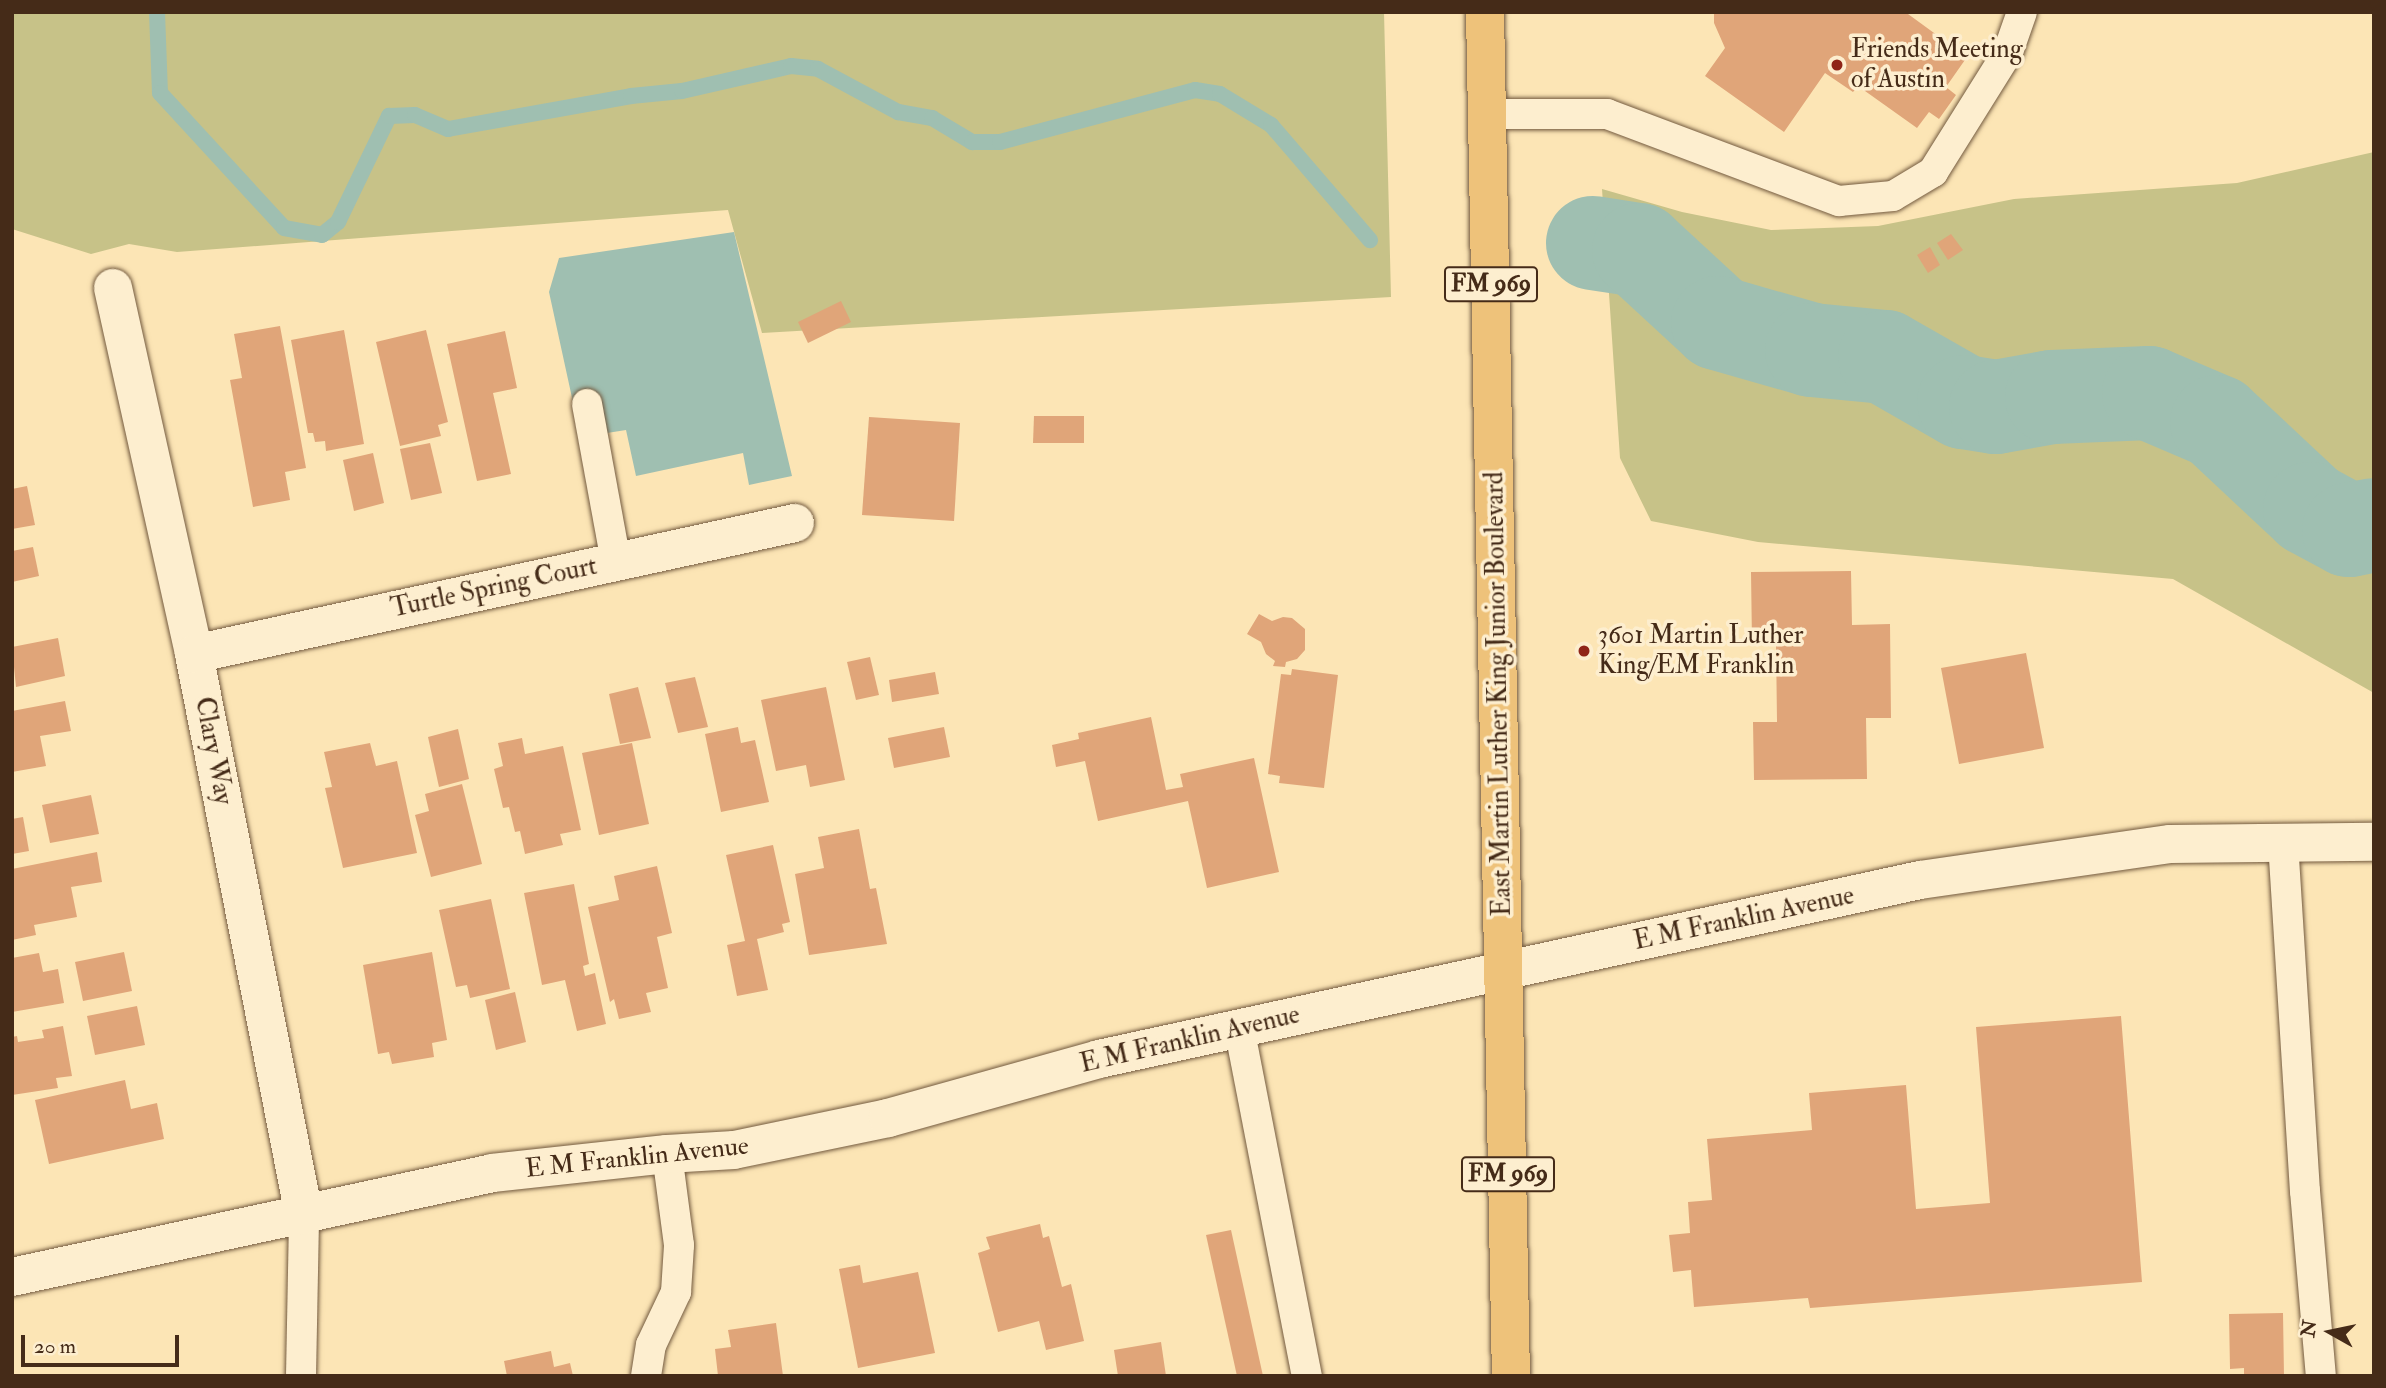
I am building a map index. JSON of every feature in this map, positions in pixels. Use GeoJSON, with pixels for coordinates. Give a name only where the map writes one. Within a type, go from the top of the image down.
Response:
{"type":"FeatureCollection","features":[{"type":"Feature","properties":{"kind":"main road","name":"East Martin Luther King Junior Boulevard"},"geometry":{"type":"LineString","coordinates":[[1485,12],[1511,1376]]}},
{"type":"Feature","properties":{"kind":"street","name":"Clary Way"},"geometry":{"type":"LineString","coordinates":[[113,288],[194,654],[304,1215]]}},
{"type":"Feature","properties":{"kind":"street","name":"Turtle Spring Court"},"geometry":{"type":"LineString","coordinates":[[194,654],[794,523]]}},
{"type":"Feature","properties":{"kind":"street","name":"E M Franklin Avenue"},"geometry":{"type":"LineString","coordinates":[[12,1277],[492,1174],[667,1154],[734,1150],[888,1118],[1099,1059],[1920,880],[2170,844],[2374,842]]}},
{"type":"Feature","properties":{"kind":"lane"},"geometry":{"type":"LineString","coordinates":[[1488,114],[1607,114],[1839,201],[1893,197],[1933,172],[2007,52],[2022,12]]}},
{"type":"Feature","properties":{"kind":"lane"},"geometry":{"type":"LineString","coordinates":[[587,404],[616,562]]}},
{"type":"Feature","properties":{"kind":"lane"},"geometry":{"type":"LineString","coordinates":[[2283,842],[2305,1191],[2321,1376]]}},
{"type":"Feature","properties":{"kind":"lane"},"geometry":{"type":"LineString","coordinates":[[1239,1027],[1307,1376]]}},
{"type":"Feature","properties":{"kind":"lane"},"geometry":{"type":"LineString","coordinates":[[646,1376],[651,1345],[676,1292],[680,1245],[667,1154]]}},
{"type":"Feature","properties":{"kind":"lane"},"geometry":{"type":"LineString","coordinates":[[301,1376],[304,1215]]}},
{"type":"Feature","properties":{"kind":"shaded area"},"geometry":{"type":"Polygon","coordinates":[[[12,12],[1384,12],[1391,297],[762,333],[728,210],[177,252],[129,244],[91,254],[12,229],[12,12]]]}},
{"type":"Feature","properties":{"kind":"shaded area"},"geometry":{"type":"Polygon","coordinates":[[[2374,152],[2374,693],[2173,579],[1758,542],[1651,521],[1620,458],[1602,189],[1682,212],[1771,230],[1878,226],[2014,199],[2237,183],[2374,152]]]}},
{"type":"Feature","properties":{"kind":"shaded area"},"geometry":{"type":"Polygon","coordinates":[[[734,232],[792,476],[749,485],[743,453],[636,476],[626,430],[607,433],[574,407],[549,292],[559,258],[734,232]]]}},
{"type":"Feature","properties":{"kind":"building","name":"Friends Meeting of Austin"},"geometry":{"type":"Polygon","coordinates":[[[1714,12],[1909,12],[1908,14],[1967,57],[1946,87],[1956,95],[1939,119],[1929,112],[1917,128],[1858,86],[1853,92],[1825,73],[1784,132],[1705,76],[1725,48],[1714,23],[1714,12]]]}},
{"type":"Feature","properties":{"kind":"building"},"geometry":{"type":"Polygon","coordinates":[[[1951,234],[1963,250],[1948,260],[1937,243],[1951,234]]]}},
{"type":"Feature","properties":{"kind":"building"},"geometry":{"type":"Polygon","coordinates":[[[1930,247],[1940,265],[1928,273],[1917,255],[1930,247]]]}},
{"type":"Feature","properties":{"kind":"building"},"geometry":{"type":"Polygon","coordinates":[[[841,301],[851,322],[808,343],[798,322],[841,301]]]}},
{"type":"Feature","properties":{"kind":"building"},"geometry":{"type":"Polygon","coordinates":[[[280,326],[306,468],[285,472],[290,500],[253,507],[230,380],[242,378],[234,334],[280,326]]]}},
{"type":"Feature","properties":{"kind":"building"},"geometry":{"type":"Polygon","coordinates":[[[344,330],[364,444],[326,451],[325,441],[315,442],[313,433],[308,433],[291,340],[344,330]]]}},
{"type":"Feature","properties":{"kind":"building"},"geometry":{"type":"Polygon","coordinates":[[[426,330],[448,422],[438,425],[441,436],[400,446],[376,342],[426,330]]]}},
{"type":"Feature","properties":{"kind":"building"},"geometry":{"type":"Polygon","coordinates":[[[505,331],[517,388],[493,393],[511,474],[477,481],[447,344],[505,331]]]}},
{"type":"Feature","properties":{"kind":"building"},"geometry":{"type":"Polygon","coordinates":[[[1034,416],[1084,416],[1084,443],[1033,443],[1034,416]]]}},
{"type":"Feature","properties":{"kind":"building"},"geometry":{"type":"Polygon","coordinates":[[[869,417],[960,423],[954,521],[862,515],[869,417]]]}},
{"type":"Feature","properties":{"kind":"building"},"geometry":{"type":"Polygon","coordinates":[[[430,443],[442,493],[411,500],[400,449],[430,443]]]}},
{"type":"Feature","properties":{"kind":"building"},"geometry":{"type":"Polygon","coordinates":[[[373,453],[384,503],[354,511],[343,460],[373,453]]]}},
{"type":"Feature","properties":{"kind":"building"},"geometry":{"type":"Polygon","coordinates":[[[27,486],[35,525],[12,529],[12,489],[27,486]]]}},
{"type":"Feature","properties":{"kind":"building"},"geometry":{"type":"Polygon","coordinates":[[[33,547],[39,576],[12,582],[12,551],[33,547]]]}},
{"type":"Feature","properties":{"kind":"building"},"geometry":{"type":"Polygon","coordinates":[[[1851,571],[1852,625],[1890,624],[1891,718],[1866,718],[1867,779],[1754,780],[1753,722],[1777,722],[1776,643],[1752,643],[1751,572],[1851,571]]]}},
{"type":"Feature","properties":{"kind":"building"},"geometry":{"type":"Polygon","coordinates":[[[1259,614],[1272,621],[1283,617],[1292,618],[1305,629],[1305,650],[1297,659],[1286,662],[1285,667],[1273,666],[1275,661],[1266,654],[1261,642],[1247,634],[1259,614]]]}},
{"type":"Feature","properties":{"kind":"building"},"geometry":{"type":"Polygon","coordinates":[[[58,638],[65,676],[16,687],[12,647],[58,638]]]}},
{"type":"Feature","properties":{"kind":"building"},"geometry":{"type":"Polygon","coordinates":[[[2026,653],[2044,748],[1959,764],[1941,668],[2026,653]]]}},
{"type":"Feature","properties":{"kind":"building"},"geometry":{"type":"Polygon","coordinates":[[[870,657],[879,695],[856,700],[847,662],[870,657]]]}},
{"type":"Feature","properties":{"kind":"building"},"geometry":{"type":"Polygon","coordinates":[[[1292,669],[1338,675],[1324,788],[1279,783],[1280,776],[1268,774],[1281,674],[1291,675],[1292,669]]]}},
{"type":"Feature","properties":{"kind":"building"},"geometry":{"type":"Polygon","coordinates":[[[935,672],[939,694],[892,702],[889,680],[935,672]]]}},
{"type":"Feature","properties":{"kind":"building"},"geometry":{"type":"Polygon","coordinates":[[[695,677],[708,727],[678,733],[665,683],[695,677]]]}},
{"type":"Feature","properties":{"kind":"building"},"geometry":{"type":"Polygon","coordinates":[[[638,687],[651,738],[620,744],[609,694],[638,687]]]}},
{"type":"Feature","properties":{"kind":"building"},"geometry":{"type":"Polygon","coordinates":[[[826,687],[845,780],[810,787],[806,765],[776,771],[761,700],[826,687]]]}},
{"type":"Feature","properties":{"kind":"building"},"geometry":{"type":"Polygon","coordinates":[[[65,701],[71,731],[40,736],[46,766],[12,772],[12,711],[65,701]]]}},
{"type":"Feature","properties":{"kind":"building"},"geometry":{"type":"Polygon","coordinates":[[[1151,717],[1166,790],[1183,787],[1180,774],[1254,758],[1279,872],[1207,888],[1188,801],[1098,821],[1085,761],[1056,767],[1052,745],[1079,739],[1078,733],[1151,717]]]}},
{"type":"Feature","properties":{"kind":"building"},"geometry":{"type":"Polygon","coordinates":[[[738,727],[741,743],[755,740],[769,802],[721,812],[705,734],[738,727]]]}},
{"type":"Feature","properties":{"kind":"building"},"geometry":{"type":"Polygon","coordinates":[[[944,727],[950,757],[894,768],[888,738],[944,727]]]}},
{"type":"Feature","properties":{"kind":"building"},"geometry":{"type":"Polygon","coordinates":[[[458,729],[469,779],[439,787],[428,737],[458,729]]]}},
{"type":"Feature","properties":{"kind":"building"},"geometry":{"type":"Polygon","coordinates":[[[522,738],[525,754],[563,746],[581,830],[560,834],[563,845],[525,854],[520,831],[515,832],[509,807],[503,808],[494,769],[503,766],[498,743],[522,738]]]}},
{"type":"Feature","properties":{"kind":"building"},"geometry":{"type":"Polygon","coordinates":[[[370,743],[376,766],[397,761],[417,853],[343,868],[325,788],[332,787],[324,752],[370,743]]]}},
{"type":"Feature","properties":{"kind":"building"},"geometry":{"type":"Polygon","coordinates":[[[632,743],[649,824],[599,835],[582,753],[632,743]]]}},
{"type":"Feature","properties":{"kind":"building"},"geometry":{"type":"Polygon","coordinates":[[[462,784],[482,864],[431,877],[415,815],[429,811],[425,794],[462,784]]]}},
{"type":"Feature","properties":{"kind":"building"},"geometry":{"type":"Polygon","coordinates":[[[91,795],[99,834],[50,843],[42,805],[91,795]]]}},
{"type":"Feature","properties":{"kind":"building"},"geometry":{"type":"Polygon","coordinates":[[[23,817],[29,851],[12,854],[12,819],[23,817]]]}},
{"type":"Feature","properties":{"kind":"building"},"geometry":{"type":"Polygon","coordinates":[[[859,829],[870,889],[876,888],[887,944],[809,955],[795,874],[824,868],[818,837],[859,829]]]}},
{"type":"Feature","properties":{"kind":"building"},"geometry":{"type":"Polygon","coordinates":[[[773,845],[790,922],[782,924],[784,932],[757,939],[768,990],[737,996],[727,945],[745,941],[726,855],[773,845]]]}},
{"type":"Feature","properties":{"kind":"building"},"geometry":{"type":"Polygon","coordinates":[[[97,852],[102,882],[71,887],[77,917],[34,925],[36,935],[12,940],[12,869],[97,852]]]}},
{"type":"Feature","properties":{"kind":"building"},"geometry":{"type":"Polygon","coordinates":[[[657,866],[672,933],[657,937],[668,988],[646,993],[651,1012],[619,1019],[614,999],[610,1002],[588,907],[619,900],[614,876],[657,866]]]}},
{"type":"Feature","properties":{"kind":"building"},"geometry":{"type":"Polygon","coordinates":[[[574,884],[589,964],[583,966],[585,976],[595,973],[606,1024],[577,1031],[565,980],[542,985],[524,893],[574,884]]]}},
{"type":"Feature","properties":{"kind":"building"},"geometry":{"type":"Polygon","coordinates":[[[491,899],[510,989],[470,998],[467,985],[456,987],[439,910],[491,899]]]}},
{"type":"Feature","properties":{"kind":"building"},"geometry":{"type":"Polygon","coordinates":[[[124,952],[132,991],[83,1001],[75,962],[124,952]]]}},
{"type":"Feature","properties":{"kind":"building"},"geometry":{"type":"Polygon","coordinates":[[[432,952],[447,1040],[432,1043],[434,1057],[392,1064],[389,1052],[378,1054],[363,965],[432,952]]]}},
{"type":"Feature","properties":{"kind":"building"},"geometry":{"type":"Polygon","coordinates":[[[39,953],[43,972],[58,969],[64,1003],[12,1012],[12,958],[39,953]]]}},
{"type":"Feature","properties":{"kind":"building"},"geometry":{"type":"Polygon","coordinates":[[[515,992],[526,1042],[496,1050],[485,1000],[515,992]]]}},
{"type":"Feature","properties":{"kind":"building"},"geometry":{"type":"Polygon","coordinates":[[[137,1006],[145,1045],[95,1055],[87,1016],[137,1006]]]}},
{"type":"Feature","properties":{"kind":"building"},"geometry":{"type":"Polygon","coordinates":[[[2121,1016],[2142,1282],[1810,1308],[1808,1298],[1694,1307],[1691,1270],[1673,1272],[1669,1235],[1690,1233],[1688,1202],[1712,1200],[1707,1139],[1812,1130],[1809,1093],[1906,1085],[1916,1209],[1990,1203],[1976,1027],[2121,1016]]]}},
{"type":"Feature","properties":{"kind":"building"},"geometry":{"type":"Polygon","coordinates":[[[63,1026],[72,1076],[56,1078],[58,1088],[12,1095],[12,1037],[17,1036],[18,1042],[44,1038],[42,1030],[63,1026]]]}},
{"type":"Feature","properties":{"kind":"building"},"geometry":{"type":"Polygon","coordinates":[[[125,1080],[131,1109],[157,1103],[164,1139],[49,1164],[35,1100],[125,1080]]]}},
{"type":"Feature","properties":{"kind":"building"},"geometry":{"type":"Polygon","coordinates":[[[1040,1224],[1043,1238],[1049,1236],[1062,1287],[1071,1284],[1084,1341],[1046,1350],[1039,1321],[998,1332],[978,1253],[990,1249],[986,1237],[1040,1224]]]}},
{"type":"Feature","properties":{"kind":"building"},"geometry":{"type":"Polygon","coordinates":[[[1231,1230],[1263,1376],[1237,1376],[1206,1235],[1231,1230]]]}},
{"type":"Feature","properties":{"kind":"building"},"geometry":{"type":"Polygon","coordinates":[[[860,1265],[863,1283],[918,1272],[935,1353],[858,1368],[839,1269],[860,1265]]]}},
{"type":"Feature","properties":{"kind":"building"},"geometry":{"type":"Polygon","coordinates":[[[2283,1313],[2284,1376],[2244,1376],[2244,1368],[2230,1369],[2229,1314],[2283,1313]]]}},
{"type":"Feature","properties":{"kind":"building"},"geometry":{"type":"Polygon","coordinates":[[[776,1323],[783,1376],[718,1376],[715,1349],[731,1347],[728,1330],[776,1323]]]}},
{"type":"Feature","properties":{"kind":"building"},"geometry":{"type":"Polygon","coordinates":[[[1161,1342],[1166,1376],[1118,1376],[1114,1350],[1161,1342]]]}},
{"type":"Feature","properties":{"kind":"building"},"geometry":{"type":"Polygon","coordinates":[[[551,1351],[554,1367],[570,1363],[573,1376],[507,1376],[504,1361],[551,1351]]]}},
{"type":"Feature","properties":{"kind":"waterway"},"geometry":{"type":"LineString","coordinates":[[157,12],[160,93],[284,228],[322,235],[338,222],[389,116],[415,115],[448,129],[631,96],[682,91],[791,66],[818,69],[898,112],[932,118],[972,142],[1000,142],[1195,90],[1220,94],[1271,125],[1370,240]]}},
{"type":"Feature","properties":{"kind":"waterway"},"geometry":{"type":"LineString","coordinates":[[1593,243],[1639,250],[1718,323],[1812,350],[1885,357],[1964,402],[1996,407],[2052,397],[2149,393],[2217,422],[2310,509],[2349,530],[2374,525]]}},
{"type":"Feature","properties":{"kind":"place","name":"Friends Meeting of Austin"},"geometry":{"type":"Point","coordinates":[1837,65]}},
{"type":"Feature","properties":{"kind":"place","name":"3601 Martin Luther King/EM Franklin"},"geometry":{"type":"Point","coordinates":[1584,651]}}]}
